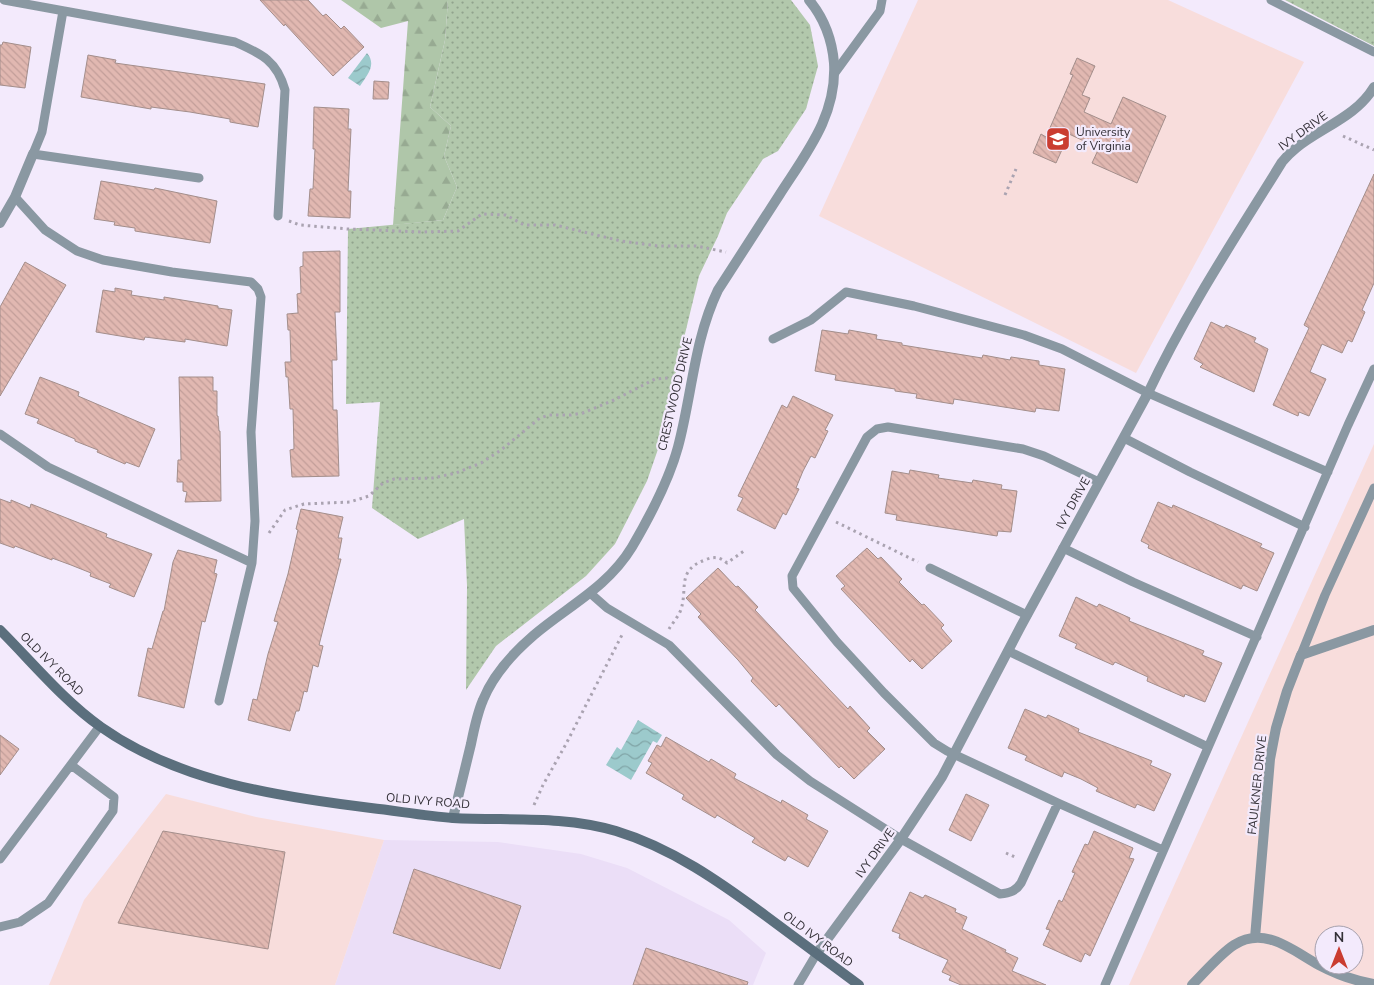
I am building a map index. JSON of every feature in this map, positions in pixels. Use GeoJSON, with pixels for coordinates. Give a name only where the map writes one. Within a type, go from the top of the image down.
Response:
{"type":"FeatureCollection","features":[{"type":"Feature","properties":{"kind":"street","name":"CRESTWOOD DRIVE"},"geometry":{"type":"LineString","coordinates":[[453,818],[477,719],[483,700],[494,678],[511,656],[534,635],[590,593],[612,572],[631,548],[665,482],[678,448],[701,335],[709,309],[718,290],[816,137],[831,102],[834,74],[830,38],[817,9],[809,0]]}},
{"type":"Feature","properties":{"kind":"street","name":"IVY DRIVE"},"geometry":{"type":"LineString","coordinates":[[817,953],[901,839],[942,777],[1026,615],[1124,438],[1186,319],[1282,162],[1296,148],[1354,110],[1369,96],[1374,87]]}},
{"type":"Feature","properties":{"kind":"street"},"geometry":{"type":"LineString","coordinates":[[0,223],[15,197],[32,154]]}},
{"type":"Feature","properties":{"kind":"street","name":"OLD IVY ROAD"},"geometry":{"type":"LineString","coordinates":[[0,630],[71,702],[100,726],[139,750],[169,764],[201,776],[251,788],[327,802],[453,818],[574,822],[603,827],[648,843],[683,860],[727,887],[859,985]]}},
{"type":"Feature","properties":{"kind":"street"},"geometry":{"type":"LineString","coordinates":[[1302,655],[1374,630]]}},
{"type":"Feature","properties":{"kind":"street","name":"FAULKNER DRIVE"},"geometry":{"type":"LineString","coordinates":[[1255,938],[1270,759],[1276,728],[1302,655]]}},
{"type":"Feature","properties":{"kind":"street"},"geometry":{"type":"LineString","coordinates":[[1192,985],[1234,945],[1255,938],[1269,938],[1283,943],[1320,966],[1358,981],[1374,984]]}},
{"type":"Feature","properties":{"kind":"lane"},"geometry":{"type":"LineString","coordinates":[[4,0],[235,42],[255,51],[273,64],[281,76],[285,90],[278,216]]}},
{"type":"Feature","properties":{"kind":"lane"},"geometry":{"type":"LineString","coordinates":[[834,74],[880,11],[882,0]]}},
{"type":"Feature","properties":{"kind":"lane"},"geometry":{"type":"LineString","coordinates":[[1271,0],[1374,52]]}},
{"type":"Feature","properties":{"kind":"lane"},"geometry":{"type":"LineString","coordinates":[[63,11],[42,132],[32,154],[199,178]]}},
{"type":"Feature","properties":{"kind":"lane"},"geometry":{"type":"LineString","coordinates":[[15,197],[46,230],[77,251],[103,260],[172,272],[251,282],[258,289],[261,298],[251,432],[255,521],[252,563],[219,701]]}},
{"type":"Feature","properties":{"kind":"lane"},"geometry":{"type":"LineString","coordinates":[[773,339],[811,320],[846,292],[914,306],[1024,335],[1062,350],[1148,393],[1328,472]]}},
{"type":"Feature","properties":{"kind":"lane"},"geometry":{"type":"LineString","coordinates":[[1104,985],[1374,369]]}},
{"type":"Feature","properties":{"kind":"lane"},"geometry":{"type":"LineString","coordinates":[[1099,482],[1044,456],[1023,449],[888,427],[877,429],[867,437],[792,576],[793,588],[837,642],[934,743],[1058,803],[1164,850]]}},
{"type":"Feature","properties":{"kind":"lane"},"geometry":{"type":"LineString","coordinates":[[0,434],[48,467],[252,563]]}},
{"type":"Feature","properties":{"kind":"lane"},"geometry":{"type":"LineString","coordinates":[[1124,438],[1304,527]]}},
{"type":"Feature","properties":{"kind":"lane"},"geometry":{"type":"LineString","coordinates":[[1302,655],[1325,595],[1374,488]]}},
{"type":"Feature","properties":{"kind":"lane"},"geometry":{"type":"LineString","coordinates":[[1063,548],[1133,582],[1257,637]]}},
{"type":"Feature","properties":{"kind":"lane"},"geometry":{"type":"LineString","coordinates":[[930,568],[1026,615]]}},
{"type":"Feature","properties":{"kind":"lane"},"geometry":{"type":"LineString","coordinates":[[590,593],[607,608],[628,622],[642,627],[668,645],[777,755],[810,781],[901,839],[1000,894],[1010,893],[1018,888],[1058,803]]}},
{"type":"Feature","properties":{"kind":"lane"},"geometry":{"type":"LineString","coordinates":[[1008,651],[1208,747]]}},
{"type":"Feature","properties":{"kind":"lane"},"geometry":{"type":"LineString","coordinates":[[0,859],[100,726]]}},
{"type":"Feature","properties":{"kind":"lane"},"geometry":{"type":"LineString","coordinates":[[0,927],[20,922],[48,903],[113,811],[114,797],[71,765]]}},
{"type":"Feature","properties":{"kind":"lane"},"geometry":{"type":"LineString","coordinates":[[798,985],[817,953]]}},
{"type":"Feature","properties":{"kind":"path"},"geometry":{"type":"LineString","coordinates":[[1324,130],[1374,150]]}},
{"type":"Feature","properties":{"kind":"path"},"geometry":{"type":"LineString","coordinates":[[1005,195],[1016,170]]}},
{"type":"Feature","properties":{"kind":"path"},"geometry":{"type":"LineString","coordinates":[[278,216],[300,225],[422,232],[458,231],[482,214],[506,215],[524,225],[555,225],[621,241],[658,246],[696,246],[741,255]]}},
{"type":"Feature","properties":{"kind":"path"},"geometry":{"type":"LineString","coordinates":[[266,538],[285,510],[304,504],[350,502],[369,496],[383,483],[394,480],[434,478],[456,473],[481,463],[495,454],[540,418],[550,415],[583,413],[655,379],[692,377]]}},
{"type":"Feature","properties":{"kind":"path"},"geometry":{"type":"LineString","coordinates":[[825,516],[930,568]]}},
{"type":"Feature","properties":{"kind":"path"},"geometry":{"type":"LineString","coordinates":[[662,640],[679,613],[684,578],[690,568],[713,557],[720,558],[727,563],[744,551]]}},
{"type":"Feature","properties":{"kind":"path"},"geometry":{"type":"LineString","coordinates":[[527,820],[543,784],[566,744],[628,622]]}},
{"type":"Feature","properties":{"kind":"shaded area"},"geometry":{"type":"Polygon","coordinates":[[[448,0],[791,0],[810,25],[818,66],[806,109],[778,151],[763,159],[727,213],[699,276],[676,371],[666,426],[647,481],[615,544],[586,576],[496,646],[466,690],[467,586],[464,519],[418,539],[372,508],[380,402],[346,404],[348,229],[443,220],[457,187],[444,156],[451,126],[430,107],[445,40],[448,0]]]}},
{"type":"Feature","properties":{"kind":"shaded area","name":"University of Virginia"},"geometry":{"type":"Polygon","coordinates":[[[918,0],[1168,0],[1304,62],[1136,373],[819,216],[918,0]]]}},
{"type":"Feature","properties":{"kind":"shaded area"},"geometry":{"type":"Polygon","coordinates":[[[1285,0],[1374,0],[1374,46],[1285,0]]]}},
{"type":"Feature","properties":{"kind":"shaded area"},"geometry":{"type":"Polygon","coordinates":[[[1374,444],[1374,985],[1129,985],[1374,444]]]}},
{"type":"Feature","properties":{"kind":"shaded area"},"geometry":{"type":"Polygon","coordinates":[[[166,794],[256,817],[384,840],[335,985],[49,985],[84,900],[166,794]]]}},
{"type":"Feature","properties":{"kind":"shaded area"},"geometry":{"type":"Polygon","coordinates":[[[384,840],[498,842],[581,854],[627,868],[729,920],[766,953],[753,985],[335,985],[384,840]]]}},
{"type":"Feature","properties":{"kind":"green space"},"geometry":{"type":"Polygon","coordinates":[[[341,0],[448,0],[445,40],[430,107],[451,126],[444,156],[457,187],[443,220],[393,225],[408,21],[381,28],[341,0]]]}},
{"type":"Feature","properties":{"kind":"water"},"geometry":{"type":"Polygon","coordinates":[[[367,53],[370,57],[371,66],[360,86],[348,78],[367,53]]]}},
{"type":"Feature","properties":{"kind":"water"},"geometry":{"type":"Polygon","coordinates":[[[638,720],[662,735],[657,743],[653,741],[631,780],[606,765],[617,747],[621,750],[638,720]]]}},
{"type":"Feature","properties":{"kind":"building"},"geometry":{"type":"Polygon","coordinates":[[[260,0],[308,0],[323,16],[326,14],[341,29],[344,26],[364,47],[333,76],[260,0]]]}},
{"type":"Feature","properties":{"kind":"building"},"geometry":{"type":"Polygon","coordinates":[[[3,42],[31,47],[25,88],[0,85],[0,45],[3,42]]]}},
{"type":"Feature","properties":{"kind":"building"},"geometry":{"type":"Polygon","coordinates":[[[88,55],[116,60],[115,63],[265,84],[258,127],[230,122],[230,119],[190,112],[151,107],[151,109],[81,97],[88,55]]]}},
{"type":"Feature","properties":{"kind":"building"},"geometry":{"type":"Polygon","coordinates":[[[1077,58],[1095,66],[1082,95],[1090,98],[1084,112],[1111,124],[1123,97],[1166,116],[1137,183],[1092,163],[1099,148],[1069,134],[1056,163],[1033,153],[1041,134],[1046,137],[1073,75],[1070,74],[1077,58]]]}},
{"type":"Feature","properties":{"kind":"building"},"geometry":{"type":"Polygon","coordinates":[[[374,81],[389,82],[388,99],[373,99],[374,81]]]}},
{"type":"Feature","properties":{"kind":"building"},"geometry":{"type":"Polygon","coordinates":[[[314,107],[349,109],[348,129],[351,129],[348,191],[351,191],[350,218],[308,216],[310,189],[313,189],[315,149],[313,149],[314,107]]]}},
{"type":"Feature","properties":{"kind":"building"},"geometry":{"type":"Polygon","coordinates":[[[1374,174],[1374,283],[1362,310],[1365,312],[1352,342],[1348,340],[1342,353],[1322,344],[1310,372],[1326,379],[1309,416],[1299,412],[1298,416],[1273,405],[1309,328],[1304,325],[1374,174]]]}},
{"type":"Feature","properties":{"kind":"building"},"geometry":{"type":"Polygon","coordinates":[[[101,181],[154,190],[155,188],[217,201],[210,243],[135,231],[135,228],[114,225],[115,222],[94,219],[101,181]]]}},
{"type":"Feature","properties":{"kind":"building"},"geometry":{"type":"Polygon","coordinates":[[[340,251],[340,312],[335,312],[337,360],[332,360],[333,410],[337,410],[339,476],[292,477],[290,450],[294,449],[293,409],[290,409],[285,362],[291,362],[290,330],[288,330],[287,314],[298,313],[297,294],[301,293],[300,267],[303,266],[303,252],[340,251]]]}},
{"type":"Feature","properties":{"kind":"building"},"geometry":{"type":"Polygon","coordinates":[[[25,262],[66,285],[0,396],[0,307],[25,262]]]}},
{"type":"Feature","properties":{"kind":"building"},"geometry":{"type":"Polygon","coordinates":[[[115,288],[132,291],[131,295],[164,300],[164,297],[232,310],[227,346],[185,339],[185,342],[145,337],[144,340],[96,332],[103,290],[115,292],[115,288]]]}},
{"type":"Feature","properties":{"kind":"building"},"geometry":{"type":"Polygon","coordinates":[[[1211,322],[1224,328],[1226,325],[1256,338],[1254,342],[1268,349],[1254,392],[1200,367],[1203,364],[1194,359],[1211,322]]]}},
{"type":"Feature","properties":{"kind":"building"},"geometry":{"type":"Polygon","coordinates":[[[822,330],[848,334],[849,330],[877,335],[876,339],[902,343],[902,345],[982,358],[983,355],[1010,360],[1011,357],[1039,361],[1039,365],[1065,369],[1059,411],[1036,408],[1035,412],[954,399],[953,404],[916,398],[917,394],[895,391],[895,389],[835,380],[836,375],[815,371],[822,330]]]}},
{"type":"Feature","properties":{"kind":"building"},"geometry":{"type":"Polygon","coordinates":[[[40,377],[79,392],[78,396],[155,429],[139,467],[126,462],[125,464],[97,452],[98,450],[37,423],[39,419],[25,414],[40,377]]]}},
{"type":"Feature","properties":{"kind":"building"},"geometry":{"type":"Polygon","coordinates":[[[179,377],[213,377],[213,391],[217,391],[217,416],[220,431],[221,501],[185,502],[187,492],[183,491],[183,482],[177,482],[178,460],[181,460],[179,377]]]}},
{"type":"Feature","properties":{"kind":"building"},"geometry":{"type":"Polygon","coordinates":[[[793,396],[833,415],[825,430],[828,431],[815,458],[811,456],[803,471],[796,488],[799,489],[786,515],[783,513],[775,529],[737,510],[743,498],[738,496],[782,405],[787,408],[793,396]]]}},
{"type":"Feature","properties":{"kind":"building"},"geometry":{"type":"Polygon","coordinates":[[[910,470],[939,475],[938,478],[972,483],[973,480],[1002,485],[1001,489],[1017,491],[1011,532],[998,531],[997,536],[896,520],[897,515],[885,513],[892,471],[909,474],[910,470]]]}},
{"type":"Feature","properties":{"kind":"building"},"geometry":{"type":"Polygon","coordinates":[[[0,499],[11,503],[11,500],[30,508],[31,504],[107,534],[106,537],[152,554],[134,597],[109,587],[111,584],[90,576],[91,573],[52,558],[52,560],[15,546],[14,548],[0,543],[0,499]]]}},
{"type":"Feature","properties":{"kind":"building"},"geometry":{"type":"Polygon","coordinates":[[[1158,502],[1172,508],[1173,505],[1262,544],[1260,547],[1274,553],[1257,591],[1243,585],[1241,589],[1148,548],[1149,545],[1141,541],[1158,502]]]}},
{"type":"Feature","properties":{"kind":"building"},"geometry":{"type":"Polygon","coordinates":[[[301,509],[343,517],[338,538],[342,538],[338,559],[341,559],[319,645],[323,646],[318,667],[313,665],[307,692],[304,691],[299,711],[296,711],[290,731],[248,720],[253,699],[257,700],[278,622],[274,621],[288,574],[301,509]]]}},
{"type":"Feature","properties":{"kind":"building"},"geometry":{"type":"Polygon","coordinates":[[[867,548],[878,559],[881,557],[902,579],[899,582],[944,625],[941,628],[952,641],[922,669],[912,659],[910,662],[841,589],[845,586],[836,576],[867,548]]]}},
{"type":"Feature","properties":{"kind":"building"},"geometry":{"type":"Polygon","coordinates":[[[178,550],[217,560],[214,573],[217,574],[205,622],[202,621],[184,708],[138,696],[148,648],[152,649],[164,611],[173,562],[178,550]]]}},
{"type":"Feature","properties":{"kind":"building"},"geometry":{"type":"Polygon","coordinates":[[[718,568],[758,607],[755,610],[848,709],[850,706],[870,728],[867,731],[885,749],[854,779],[841,766],[839,768],[779,704],[776,707],[751,681],[753,678],[738,660],[698,617],[701,614],[686,598],[718,568]]]}},
{"type":"Feature","properties":{"kind":"building"},"geometry":{"type":"Polygon","coordinates":[[[1076,597],[1097,607],[1099,604],[1130,618],[1129,621],[1204,651],[1202,655],[1222,663],[1205,702],[1185,694],[1184,697],[1147,681],[1148,677],[1115,662],[1113,665],[1075,648],[1077,644],[1059,636],[1076,597]]]}},
{"type":"Feature","properties":{"kind":"building"},"geometry":{"type":"Polygon","coordinates":[[[1025,709],[1046,718],[1048,715],[1079,729],[1078,732],[1152,761],[1150,765],[1171,774],[1154,811],[1137,804],[1135,808],[1096,791],[1098,788],[1064,772],[1062,777],[1025,760],[1027,756],[1008,748],[1025,709]]]}},
{"type":"Feature","properties":{"kind":"building"},"geometry":{"type":"Polygon","coordinates":[[[0,735],[19,749],[0,775],[0,735]]]}},
{"type":"Feature","properties":{"kind":"building"},"geometry":{"type":"Polygon","coordinates":[[[666,737],[709,762],[711,759],[736,774],[734,778],[781,803],[782,800],[808,815],[806,819],[828,831],[808,867],[788,856],[785,861],[752,842],[755,838],[717,815],[715,818],[682,799],[684,795],[646,773],[652,763],[648,761],[657,745],[661,747],[666,737]]]}},
{"type":"Feature","properties":{"kind":"building"},"geometry":{"type":"Polygon","coordinates":[[[966,794],[989,805],[971,841],[949,830],[966,794]]]}},
{"type":"Feature","properties":{"kind":"building"},"geometry":{"type":"Polygon","coordinates":[[[163,831],[285,852],[268,949],[118,923],[163,831]]]}},
{"type":"Feature","properties":{"kind":"building"},"geometry":{"type":"Polygon","coordinates":[[[1094,831],[1133,848],[1129,858],[1134,859],[1090,956],[1085,953],[1081,962],[1043,945],[1050,930],[1046,929],[1059,900],[1062,902],[1075,873],[1072,872],[1085,844],[1088,845],[1094,831]]]}},
{"type":"Feature","properties":{"kind":"building"},"geometry":{"type":"Polygon","coordinates":[[[414,869],[521,906],[500,969],[393,933],[414,869]]]}},
{"type":"Feature","properties":{"kind":"building"},"geometry":{"type":"Polygon","coordinates":[[[910,892],[923,898],[925,895],[956,909],[955,912],[967,917],[962,929],[1006,950],[1005,952],[1018,958],[1012,971],[1046,985],[961,985],[949,980],[951,976],[942,972],[948,960],[899,938],[900,934],[892,931],[910,892]]]}},
{"type":"Feature","properties":{"kind":"building"},"geometry":{"type":"Polygon","coordinates":[[[646,948],[748,982],[747,985],[633,985],[646,948]]]}},
{"type":"Feature","properties":{"kind":"place","name":"University of Virginia"},"geometry":{"type":"Point","coordinates":[1058,139]}}]}
